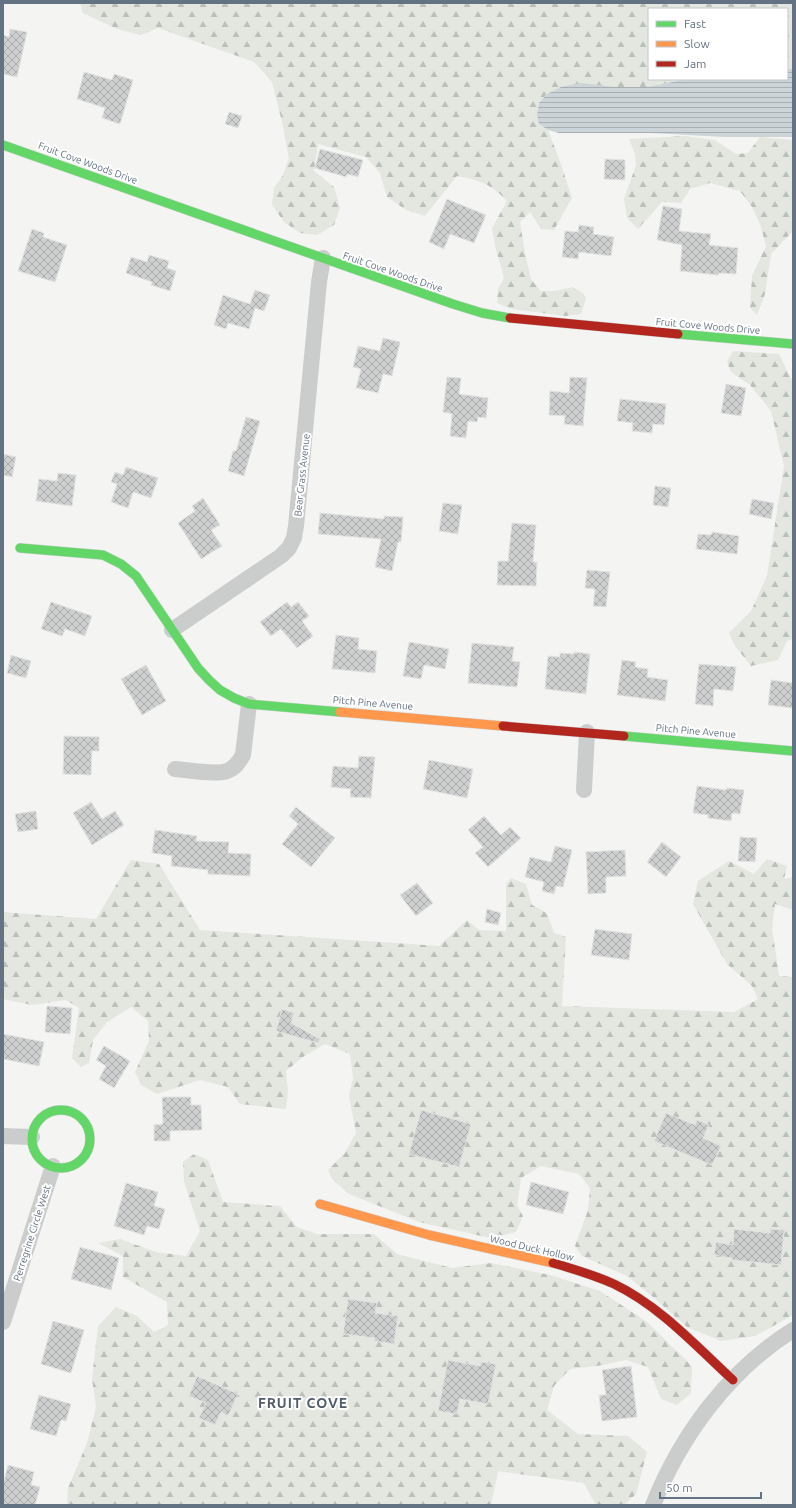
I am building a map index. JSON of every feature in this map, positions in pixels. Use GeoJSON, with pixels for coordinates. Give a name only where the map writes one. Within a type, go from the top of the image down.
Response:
{"type":"FeatureCollection","features":[{"type":"Feature","properties":{"kind":"street","name":"Fruit Cove Woods Drive"},"geometry":{"type":"LineString","coordinates":[[3,145],[482,313],[519,320],[793,344]]}},
{"type":"Feature","properties":{"kind":"street","name":"Bear Grass Avenue"},"geometry":{"type":"LineString","coordinates":[[172,630],[281,556],[294,538],[300,495],[319,282],[323,258]]}},
{"type":"Feature","properties":{"kind":"street","name":"Pitch Pine Avenue"},"geometry":{"type":"LineString","coordinates":[[20,548],[103,555],[127,566],[136,576],[209,682],[222,693],[249,704],[793,751]]}},
{"type":"Feature","properties":{"kind":"street"},"geometry":{"type":"LineString","coordinates":[[176,769],[220,772],[234,768],[242,755],[249,704]]}},
{"type":"Feature","properties":{"kind":"street"},"geometry":{"type":"LineString","coordinates":[[584,790],[587,732]]}},
{"type":"Feature","properties":{"kind":"street"},"geometry":{"type":"LineString","coordinates":[[62,1110],[70,1112],[81,1118],[86,1124],[89,1132],[89,1147],[84,1156],[76,1163],[70,1167],[61,1168],[44,1162],[37,1155],[33,1147],[32,1138],[36,1125],[45,1115],[53,1111],[62,1110]]}},
{"type":"Feature","properties":{"kind":"street"},"geometry":{"type":"LineString","coordinates":[[3,1136],[32,1138]]}},
{"type":"Feature","properties":{"kind":"street","name":"Perregrine Circle West"},"geometry":{"type":"LineString","coordinates":[[3,1322],[53,1166]]}},
{"type":"Feature","properties":{"kind":"street","name":"Wood Duck Hollow"},"geometry":{"type":"LineString","coordinates":[[320,1204],[413,1231],[557,1263],[593,1275],[638,1299],[669,1321],[733,1380]]}},
{"type":"Feature","properties":{"kind":"street"},"geometry":{"type":"LineString","coordinates":[[653,1505],[673,1462],[688,1436],[706,1410],[733,1380],[758,1356],[793,1330]]}},
{"type":"Feature","properties":{"kind":"green space"},"geometry":{"type":"Polygon","coordinates":[[[80,3],[793,3],[793,68],[788,70],[788,8],[648,8],[648,80],[683,80],[647,87],[615,87],[547,94],[538,107],[539,124],[548,130],[572,198],[554,230],[541,229],[530,212],[520,222],[531,279],[541,291],[555,291],[573,287],[583,293],[586,299],[581,314],[565,316],[511,309],[497,303],[498,289],[504,278],[495,246],[492,228],[507,201],[496,190],[479,181],[457,176],[425,216],[406,210],[387,197],[380,173],[366,157],[318,144],[314,171],[334,187],[340,208],[334,225],[317,235],[300,233],[284,222],[272,205],[274,188],[283,175],[289,158],[272,82],[254,62],[158,28],[141,35],[117,29],[83,13],[80,3]]]}},
{"type":"Feature","properties":{"kind":"green space"},"geometry":{"type":"Polygon","coordinates":[[[685,136],[715,140],[736,154],[748,153],[760,137],[793,140],[793,231],[771,254],[765,294],[757,315],[750,308],[752,276],[766,246],[760,224],[752,207],[740,191],[710,183],[690,189],[681,203],[662,202],[638,229],[627,218],[624,199],[636,165],[635,154],[629,139],[685,136]]]}},
{"type":"Feature","properties":{"kind":"green space"},"geometry":{"type":"Polygon","coordinates":[[[733,351],[779,354],[793,386],[793,639],[787,641],[778,660],[751,666],[735,646],[729,633],[751,611],[767,576],[784,466],[771,411],[750,385],[731,372],[727,362],[733,351]]]}},
{"type":"Feature","properties":{"kind":"green space"},"geometry":{"type":"Polygon","coordinates":[[[767,859],[787,866],[784,879],[793,877],[793,910],[775,904],[772,928],[779,976],[793,977],[793,1315],[755,1336],[721,1341],[687,1327],[627,1276],[582,1256],[575,1246],[588,1210],[590,1188],[579,1174],[541,1166],[521,1178],[517,1205],[523,1216],[516,1232],[490,1238],[419,1222],[349,1194],[332,1179],[328,1170],[345,1153],[356,1133],[349,1096],[353,1078],[350,1054],[325,1044],[303,1057],[286,1071],[288,1091],[286,1109],[240,1104],[228,1087],[200,1080],[157,1094],[141,1085],[135,1072],[149,1041],[148,1021],[131,1007],[107,1022],[93,1040],[89,1063],[81,1067],[72,1058],[79,1008],[66,1000],[32,1005],[3,999],[3,912],[96,919],[131,860],[159,864],[200,930],[439,946],[467,920],[479,930],[506,931],[506,884],[511,878],[526,884],[532,905],[547,913],[554,933],[566,937],[562,1006],[734,1012],[758,999],[752,986],[727,964],[693,904],[698,881],[729,861],[754,874],[767,859]]]}},
{"type":"Feature","properties":{"kind":"green space"},"geometry":{"type":"Polygon","coordinates":[[[194,1154],[208,1160],[223,1202],[280,1206],[297,1227],[317,1234],[374,1234],[397,1254],[452,1268],[491,1263],[550,1275],[600,1291],[647,1322],[692,1366],[691,1393],[677,1405],[661,1399],[648,1367],[626,1360],[597,1366],[570,1369],[554,1386],[547,1410],[578,1434],[628,1436],[647,1452],[636,1494],[624,1505],[596,1505],[584,1483],[498,1471],[491,1505],[67,1505],[68,1488],[87,1443],[96,1407],[92,1379],[98,1326],[116,1307],[137,1316],[154,1332],[168,1325],[167,1302],[123,1277],[123,1256],[98,1243],[120,1239],[156,1252],[186,1256],[200,1231],[184,1182],[183,1162],[194,1154]]]}},
{"type":"Feature","properties":{"kind":"shaded area"},"geometry":{"type":"Polygon","coordinates":[[[793,68],[793,137],[725,137],[651,133],[559,133],[548,130],[539,124],[537,115],[539,103],[547,94],[561,87],[581,83],[615,87],[647,87],[683,80],[788,80],[788,70],[793,68]]]}},
{"type":"Feature","properties":{"kind":"building"},"geometry":{"type":"Polygon","coordinates":[[[10,29],[27,32],[17,77],[3,74],[3,35],[9,37],[10,29]]]}},
{"type":"Feature","properties":{"kind":"building"},"geometry":{"type":"Polygon","coordinates":[[[84,72],[112,80],[114,74],[133,80],[120,124],[102,118],[105,108],[77,99],[84,72]]]}},
{"type":"Feature","properties":{"kind":"building"},"geometry":{"type":"Polygon","coordinates":[[[229,112],[242,116],[238,128],[225,124],[229,112]]]}},
{"type":"Feature","properties":{"kind":"building"},"geometry":{"type":"Polygon","coordinates":[[[320,149],[363,160],[358,177],[347,174],[346,177],[315,168],[320,149]]]}},
{"type":"Feature","properties":{"kind":"building"},"geometry":{"type":"Polygon","coordinates":[[[605,159],[625,160],[625,180],[604,179],[605,159]]]}},
{"type":"Feature","properties":{"kind":"building"},"geometry":{"type":"Polygon","coordinates":[[[447,199],[486,215],[474,243],[450,234],[444,249],[429,242],[447,199]]]}},
{"type":"Feature","properties":{"kind":"building"},"geometry":{"type":"Polygon","coordinates":[[[663,206],[682,209],[679,231],[711,234],[709,245],[738,248],[736,274],[719,273],[718,275],[680,271],[682,245],[657,240],[663,206]]]}},
{"type":"Feature","properties":{"kind":"building"},"geometry":{"type":"Polygon","coordinates":[[[579,225],[594,227],[593,234],[614,237],[611,256],[579,252],[578,259],[562,257],[565,231],[578,232],[579,225]]]}},
{"type":"Feature","properties":{"kind":"building"},"geometry":{"type":"Polygon","coordinates":[[[32,229],[44,233],[43,237],[67,245],[55,282],[18,271],[32,229]]]}},
{"type":"Feature","properties":{"kind":"building"},"geometry":{"type":"Polygon","coordinates":[[[149,255],[169,261],[167,268],[176,271],[170,291],[151,285],[152,282],[126,273],[131,257],[147,262],[149,255]]]}},
{"type":"Feature","properties":{"kind":"building"},"geometry":{"type":"Polygon","coordinates":[[[255,290],[270,295],[264,311],[255,308],[249,329],[228,323],[226,329],[214,325],[223,295],[250,304],[255,290]]]}},
{"type":"Feature","properties":{"kind":"building"},"geometry":{"type":"Polygon","coordinates":[[[383,338],[400,342],[392,376],[383,374],[378,393],[356,388],[361,369],[353,367],[358,346],[380,351],[383,338]]]}},
{"type":"Feature","properties":{"kind":"building"},"geometry":{"type":"Polygon","coordinates":[[[447,377],[461,378],[459,394],[488,398],[486,418],[478,417],[477,422],[468,421],[466,438],[450,436],[452,414],[443,412],[447,377]]]}},
{"type":"Feature","properties":{"kind":"building"},"geometry":{"type":"Polygon","coordinates":[[[570,377],[587,378],[583,426],[564,424],[565,416],[549,415],[550,391],[569,393],[570,377]]]}},
{"type":"Feature","properties":{"kind":"building"},"geometry":{"type":"Polygon","coordinates":[[[726,384],[746,388],[741,416],[721,413],[726,384]]]}},
{"type":"Feature","properties":{"kind":"building"},"geometry":{"type":"Polygon","coordinates":[[[620,399],[666,404],[664,425],[653,424],[652,433],[632,431],[633,423],[617,421],[620,399]]]}},
{"type":"Feature","properties":{"kind":"building"},"geometry":{"type":"Polygon","coordinates":[[[246,417],[260,421],[244,476],[228,471],[233,451],[236,451],[246,417]]]}},
{"type":"Feature","properties":{"kind":"building"},"geometry":{"type":"Polygon","coordinates":[[[3,454],[16,457],[12,477],[3,475],[3,454]]]}},
{"type":"Feature","properties":{"kind":"building"},"geometry":{"type":"Polygon","coordinates":[[[126,467],[158,478],[151,498],[133,492],[128,508],[111,502],[117,484],[111,482],[115,472],[123,475],[126,467]]]}},
{"type":"Feature","properties":{"kind":"building"},"geometry":{"type":"Polygon","coordinates":[[[58,473],[76,475],[72,506],[36,501],[39,479],[57,481],[58,473]]]}},
{"type":"Feature","properties":{"kind":"building"},"geometry":{"type":"Polygon","coordinates":[[[655,486],[671,488],[668,507],[653,505],[655,486]]]}},
{"type":"Feature","properties":{"kind":"building"},"geometry":{"type":"Polygon","coordinates":[[[203,498],[220,525],[211,530],[222,546],[201,559],[178,523],[195,511],[192,506],[203,498]]]}},
{"type":"Feature","properties":{"kind":"building"},"geometry":{"type":"Polygon","coordinates":[[[752,499],[774,503],[771,519],[749,514],[752,499]]]}},
{"type":"Feature","properties":{"kind":"building"},"geometry":{"type":"Polygon","coordinates":[[[443,503],[462,505],[458,534],[439,531],[443,503]]]}},
{"type":"Feature","properties":{"kind":"building"},"geometry":{"type":"Polygon","coordinates":[[[320,513],[384,519],[384,516],[403,517],[401,542],[398,542],[392,571],[375,567],[381,539],[318,534],[320,513]]]}},
{"type":"Feature","properties":{"kind":"building"},"geometry":{"type":"Polygon","coordinates":[[[512,523],[536,525],[533,562],[537,562],[536,586],[497,585],[498,561],[508,561],[512,523]]]}},
{"type":"Feature","properties":{"kind":"building"},"geometry":{"type":"Polygon","coordinates":[[[712,532],[739,536],[737,554],[696,549],[698,534],[711,535],[712,532]]]}},
{"type":"Feature","properties":{"kind":"building"},"geometry":{"type":"Polygon","coordinates":[[[587,570],[610,572],[606,607],[593,606],[595,589],[585,588],[587,570]]]}},
{"type":"Feature","properties":{"kind":"building"},"geometry":{"type":"Polygon","coordinates":[[[51,602],[92,616],[85,636],[65,629],[62,636],[41,629],[51,602]]]}},
{"type":"Feature","properties":{"kind":"building"},"geometry":{"type":"Polygon","coordinates":[[[287,602],[291,607],[298,602],[309,616],[302,621],[313,636],[297,648],[281,629],[271,636],[260,622],[287,602]]]}},
{"type":"Feature","properties":{"kind":"building"},"geometry":{"type":"Polygon","coordinates":[[[336,635],[359,638],[358,649],[377,651],[375,673],[332,669],[336,635]]]}},
{"type":"Feature","properties":{"kind":"building"},"geometry":{"type":"Polygon","coordinates":[[[409,642],[449,649],[445,669],[424,665],[421,679],[403,676],[409,642]]]}},
{"type":"Feature","properties":{"kind":"building"},"geometry":{"type":"Polygon","coordinates":[[[472,643],[514,647],[512,661],[520,662],[517,687],[468,683],[472,643]]]}},
{"type":"Feature","properties":{"kind":"building"},"geometry":{"type":"Polygon","coordinates":[[[574,652],[590,654],[586,694],[545,689],[548,656],[560,657],[560,653],[574,654],[574,652]]]}},
{"type":"Feature","properties":{"kind":"building"},"geometry":{"type":"Polygon","coordinates":[[[11,655],[31,661],[26,678],[7,673],[11,655]]]}},
{"type":"Feature","properties":{"kind":"building"},"geometry":{"type":"Polygon","coordinates":[[[622,660],[636,662],[635,667],[648,669],[647,677],[668,680],[665,701],[617,695],[622,660]]]}},
{"type":"Feature","properties":{"kind":"building"},"geometry":{"type":"Polygon","coordinates":[[[699,664],[736,667],[733,691],[714,689],[713,706],[695,704],[699,664]]]}},
{"type":"Feature","properties":{"kind":"building"},"geometry":{"type":"Polygon","coordinates":[[[146,665],[166,701],[142,715],[121,679],[146,665]]]}},
{"type":"Feature","properties":{"kind":"building"},"geometry":{"type":"Polygon","coordinates":[[[771,680],[793,683],[793,708],[768,705],[771,680]]]}},
{"type":"Feature","properties":{"kind":"building"},"geometry":{"type":"Polygon","coordinates":[[[64,736],[99,737],[99,751],[92,751],[91,775],[63,774],[64,736]]]}},
{"type":"Feature","properties":{"kind":"building"},"geometry":{"type":"Polygon","coordinates":[[[359,756],[375,757],[371,798],[350,797],[351,789],[331,787],[333,766],[358,768],[359,756]]]}},
{"type":"Feature","properties":{"kind":"building"},"geometry":{"type":"Polygon","coordinates":[[[429,760],[473,769],[467,798],[423,789],[429,760]]]}},
{"type":"Feature","properties":{"kind":"building"},"geometry":{"type":"Polygon","coordinates":[[[697,786],[726,790],[727,788],[744,790],[740,814],[732,813],[731,821],[708,818],[708,815],[693,813],[697,786]]]}},
{"type":"Feature","properties":{"kind":"building"},"geometry":{"type":"Polygon","coordinates":[[[91,802],[102,819],[115,811],[124,825],[92,845],[73,813],[91,802]]]}},
{"type":"Feature","properties":{"kind":"building"},"geometry":{"type":"Polygon","coordinates":[[[296,807],[335,838],[311,867],[282,844],[298,824],[289,816],[296,807]]]}},
{"type":"Feature","properties":{"kind":"building"},"geometry":{"type":"Polygon","coordinates":[[[36,811],[38,829],[18,832],[15,814],[36,811]]]}},
{"type":"Feature","properties":{"kind":"building"},"geometry":{"type":"Polygon","coordinates":[[[484,816],[501,835],[510,827],[521,838],[488,867],[475,853],[483,847],[468,830],[484,816]]]}},
{"type":"Feature","properties":{"kind":"building"},"geometry":{"type":"Polygon","coordinates":[[[155,830],[197,836],[196,841],[229,842],[228,853],[251,854],[250,876],[208,874],[208,870],[171,866],[172,856],[152,853],[155,830]]]}},
{"type":"Feature","properties":{"kind":"building"},"geometry":{"type":"Polygon","coordinates":[[[740,837],[757,838],[755,862],[738,861],[740,837]]]}},
{"type":"Feature","properties":{"kind":"building"},"geometry":{"type":"Polygon","coordinates":[[[662,842],[681,857],[666,877],[647,862],[662,842]]]}},
{"type":"Feature","properties":{"kind":"building"},"geometry":{"type":"Polygon","coordinates":[[[555,846],[572,850],[563,887],[556,886],[554,894],[542,891],[544,882],[525,877],[530,857],[551,862],[555,846]]]}},
{"type":"Feature","properties":{"kind":"building"},"geometry":{"type":"Polygon","coordinates":[[[625,850],[626,876],[606,877],[606,893],[588,894],[586,852],[625,850]]]}},
{"type":"Feature","properties":{"kind":"building"},"geometry":{"type":"Polygon","coordinates":[[[417,883],[433,903],[416,916],[400,895],[417,883]]]}},
{"type":"Feature","properties":{"kind":"building"},"geometry":{"type":"Polygon","coordinates":[[[487,909],[501,913],[498,925],[485,922],[487,909]]]}},
{"type":"Feature","properties":{"kind":"building"},"geometry":{"type":"Polygon","coordinates":[[[595,929],[632,934],[629,960],[591,955],[595,929]]]}},
{"type":"Feature","properties":{"kind":"building"},"geometry":{"type":"Polygon","coordinates":[[[47,1006],[72,1008],[70,1034],[45,1032],[47,1006]]]}},
{"type":"Feature","properties":{"kind":"building"},"geometry":{"type":"Polygon","coordinates":[[[282,1009],[294,1013],[291,1023],[320,1039],[318,1043],[276,1031],[282,1009]]]}},
{"type":"Feature","properties":{"kind":"building"},"geometry":{"type":"Polygon","coordinates":[[[3,1034],[44,1042],[39,1066],[3,1059],[3,1034]]]}},
{"type":"Feature","properties":{"kind":"building"},"geometry":{"type":"Polygon","coordinates":[[[104,1046],[130,1061],[114,1088],[99,1079],[106,1066],[96,1060],[104,1046]]]}},
{"type":"Feature","properties":{"kind":"building"},"geometry":{"type":"Polygon","coordinates":[[[162,1097],[191,1097],[191,1105],[201,1105],[202,1130],[170,1131],[170,1141],[154,1141],[154,1125],[163,1124],[162,1097]]]}},
{"type":"Feature","properties":{"kind":"building"},"geometry":{"type":"Polygon","coordinates":[[[421,1110],[471,1124],[459,1167],[409,1154],[421,1110]]]}},
{"type":"Feature","properties":{"kind":"building"},"geometry":{"type":"Polygon","coordinates":[[[666,1113],[695,1125],[697,1120],[709,1125],[703,1138],[721,1146],[712,1165],[654,1141],[666,1113]]]}},
{"type":"Feature","properties":{"kind":"building"},"geometry":{"type":"Polygon","coordinates":[[[531,1182],[569,1192],[563,1214],[526,1205],[531,1182]]]}},
{"type":"Feature","properties":{"kind":"building"},"geometry":{"type":"Polygon","coordinates":[[[126,1183],[158,1192],[154,1206],[165,1209],[159,1229],[147,1226],[144,1235],[114,1226],[126,1183]]]}},
{"type":"Feature","properties":{"kind":"building"},"geometry":{"type":"Polygon","coordinates":[[[734,1229],[770,1233],[770,1229],[784,1230],[781,1265],[732,1260],[732,1258],[714,1255],[716,1242],[733,1245],[734,1229]]]}},
{"type":"Feature","properties":{"kind":"building"},"geometry":{"type":"Polygon","coordinates":[[[80,1247],[119,1258],[111,1290],[71,1279],[80,1247]]]}},
{"type":"Feature","properties":{"kind":"building"},"geometry":{"type":"Polygon","coordinates":[[[348,1299],[377,1303],[375,1313],[398,1316],[394,1344],[374,1341],[375,1338],[343,1334],[348,1299]]]}},
{"type":"Feature","properties":{"kind":"building"},"geometry":{"type":"Polygon","coordinates":[[[53,1321],[84,1330],[71,1373],[41,1364],[53,1321]]]}},
{"type":"Feature","properties":{"kind":"building"},"geometry":{"type":"Polygon","coordinates":[[[448,1360],[480,1366],[481,1362],[496,1364],[488,1404],[460,1399],[457,1414],[438,1411],[448,1360]]]}},
{"type":"Feature","properties":{"kind":"building"},"geometry":{"type":"Polygon","coordinates":[[[631,1366],[637,1417],[602,1421],[599,1395],[606,1395],[602,1370],[631,1366]]]}},
{"type":"Feature","properties":{"kind":"building"},"geometry":{"type":"Polygon","coordinates":[[[197,1376],[238,1394],[228,1416],[221,1412],[215,1425],[199,1418],[206,1403],[189,1396],[197,1376]]]}},
{"type":"Feature","properties":{"kind":"building"},"geometry":{"type":"Polygon","coordinates":[[[39,1395],[71,1404],[66,1421],[61,1420],[56,1436],[30,1429],[39,1395]]]}},
{"type":"Feature","properties":{"kind":"building"},"geometry":{"type":"Polygon","coordinates":[[[8,1465],[34,1472],[31,1485],[40,1487],[35,1505],[3,1505],[3,1485],[8,1465]]]}},
{"type":"Feature","properties":{"kind":"traffic: fast"},"geometry":{"type":"LineString","coordinates":[[3,145],[453,304],[482,313],[510,318]]}},
{"type":"Feature","properties":{"kind":"traffic: fast"},"geometry":{"type":"LineString","coordinates":[[678,334],[793,344]]}},
{"type":"Feature","properties":{"kind":"traffic: fast"},"geometry":{"type":"LineString","coordinates":[[20,548],[103,555],[121,564],[136,576],[198,668],[220,690],[234,698],[249,704],[340,712]]}},
{"type":"Feature","properties":{"kind":"traffic: fast"},"geometry":{"type":"LineString","coordinates":[[624,736],[793,751]]}},
{"type":"Feature","properties":{"kind":"traffic: fast"},"geometry":{"type":"LineString","coordinates":[[61,1110],[77,1115],[85,1123],[90,1139],[85,1155],[77,1163],[61,1168],[45,1163],[37,1155],[32,1139],[37,1123],[45,1115],[61,1110]]}},
{"type":"Feature","properties":{"kind":"traffic: slow"},"geometry":{"type":"LineString","coordinates":[[340,712],[503,726]]}},
{"type":"Feature","properties":{"kind":"traffic: slow"},"geometry":{"type":"LineString","coordinates":[[320,1204],[429,1235],[553,1263]]}},
{"type":"Feature","properties":{"kind":"traffic: jam"},"geometry":{"type":"LineString","coordinates":[[510,318],[678,334]]}},
{"type":"Feature","properties":{"kind":"traffic: jam"},"geometry":{"type":"LineString","coordinates":[[503,726],[624,736]]}},
{"type":"Feature","properties":{"kind":"traffic: jam"},"geometry":{"type":"LineString","coordinates":[[553,1263],[599,1278],[631,1293],[662,1315],[733,1380]]}},
{"type":"Feature","properties":{"kind":"district","name":"FRUIT COVE"},"geometry":{"type":"Point","coordinates":[303,1403]}}]}
